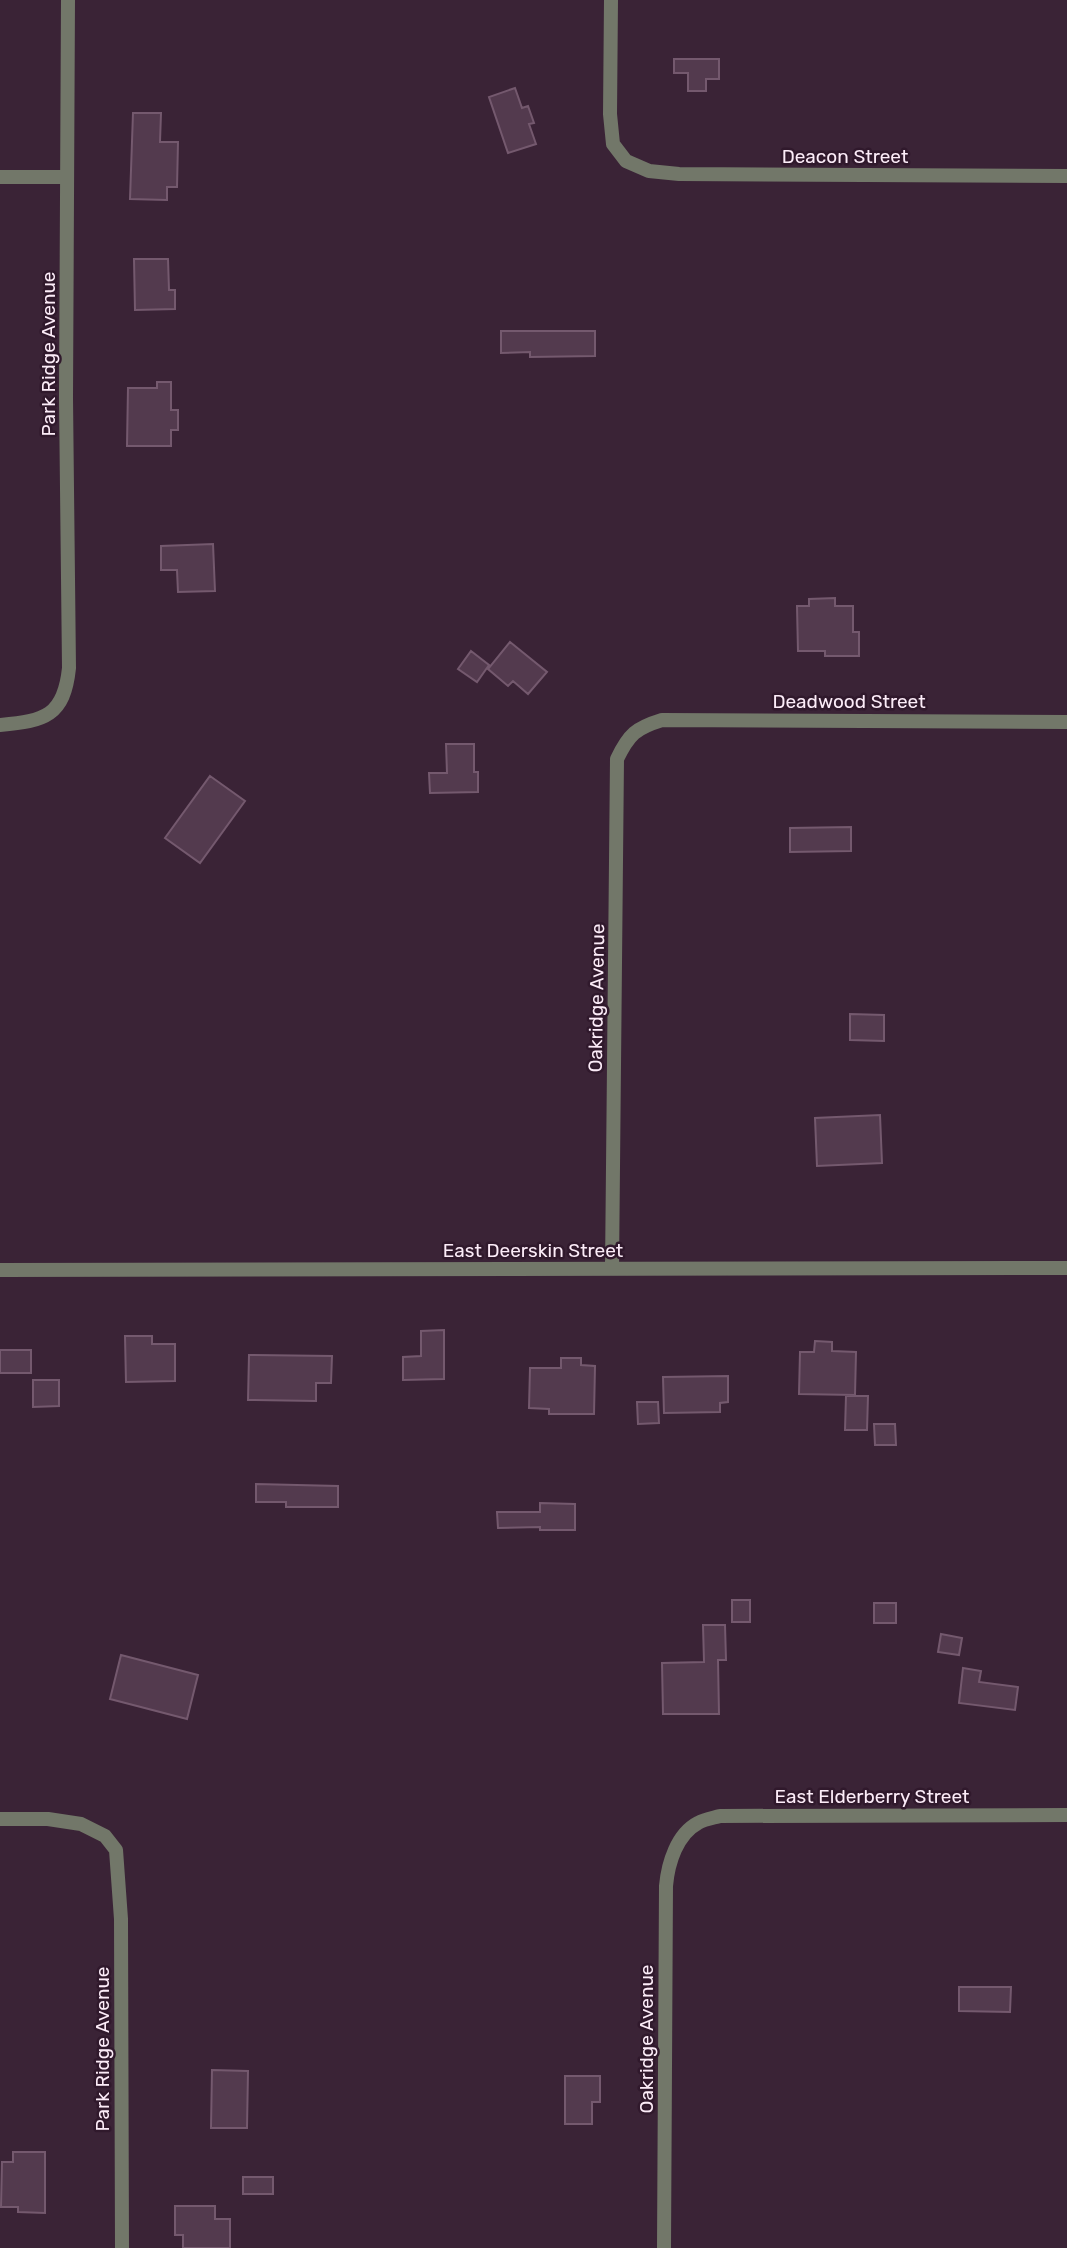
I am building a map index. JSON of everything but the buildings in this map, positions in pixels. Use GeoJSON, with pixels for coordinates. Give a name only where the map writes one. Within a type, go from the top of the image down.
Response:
{"type":"FeatureCollection","features":[{"type":"Feature","properties":{"kind":"street","name":"Park Ridge Avenue"},"geometry":{"type":"LineString","coordinates":[[0,725],[30,723],[50,715],[58,707],[67,686],[69,668],[66,398],[68,0]]}},
{"type":"Feature","properties":{"kind":"street","name":"Deacon Street"},"geometry":{"type":"LineString","coordinates":[[611,0],[610,114],[614,144],[626,160],[649,171],[679,174],[1067,176]]}},
{"type":"Feature","properties":{"kind":"street"},"geometry":{"type":"LineString","coordinates":[[0,177],[67,177]]}},
{"type":"Feature","properties":{"kind":"street","name":"Deadwood Street"},"geometry":{"type":"LineString","coordinates":[[634,732],[662,720],[1067,722]]}},
{"type":"Feature","properties":{"kind":"street","name":"Oakridge Avenue"},"geometry":{"type":"LineString","coordinates":[[612,1269],[617,759],[626,740],[634,732]]}},
{"type":"Feature","properties":{"kind":"street","name":"East Deerskin Street"},"geometry":{"type":"LineString","coordinates":[[0,1270],[1067,1268]]}},
{"type":"Feature","properties":{"kind":"street","name":"East Elderberry Street"},"geometry":{"type":"LineString","coordinates":[[683,1835],[699,1822],[720,1816],[1067,1815]]}},
{"type":"Feature","properties":{"kind":"street","name":"Park Ridge Avenue"},"geometry":{"type":"LineString","coordinates":[[0,1819],[48,1819],[81,1824],[105,1836],[116,1850],[121,1919],[122,2248]]}},
{"type":"Feature","properties":{"kind":"street","name":"Oakridge Avenue"},"geometry":{"type":"LineString","coordinates":[[664,2248],[666,1886],[667,1870],[683,1835]]}}]}
